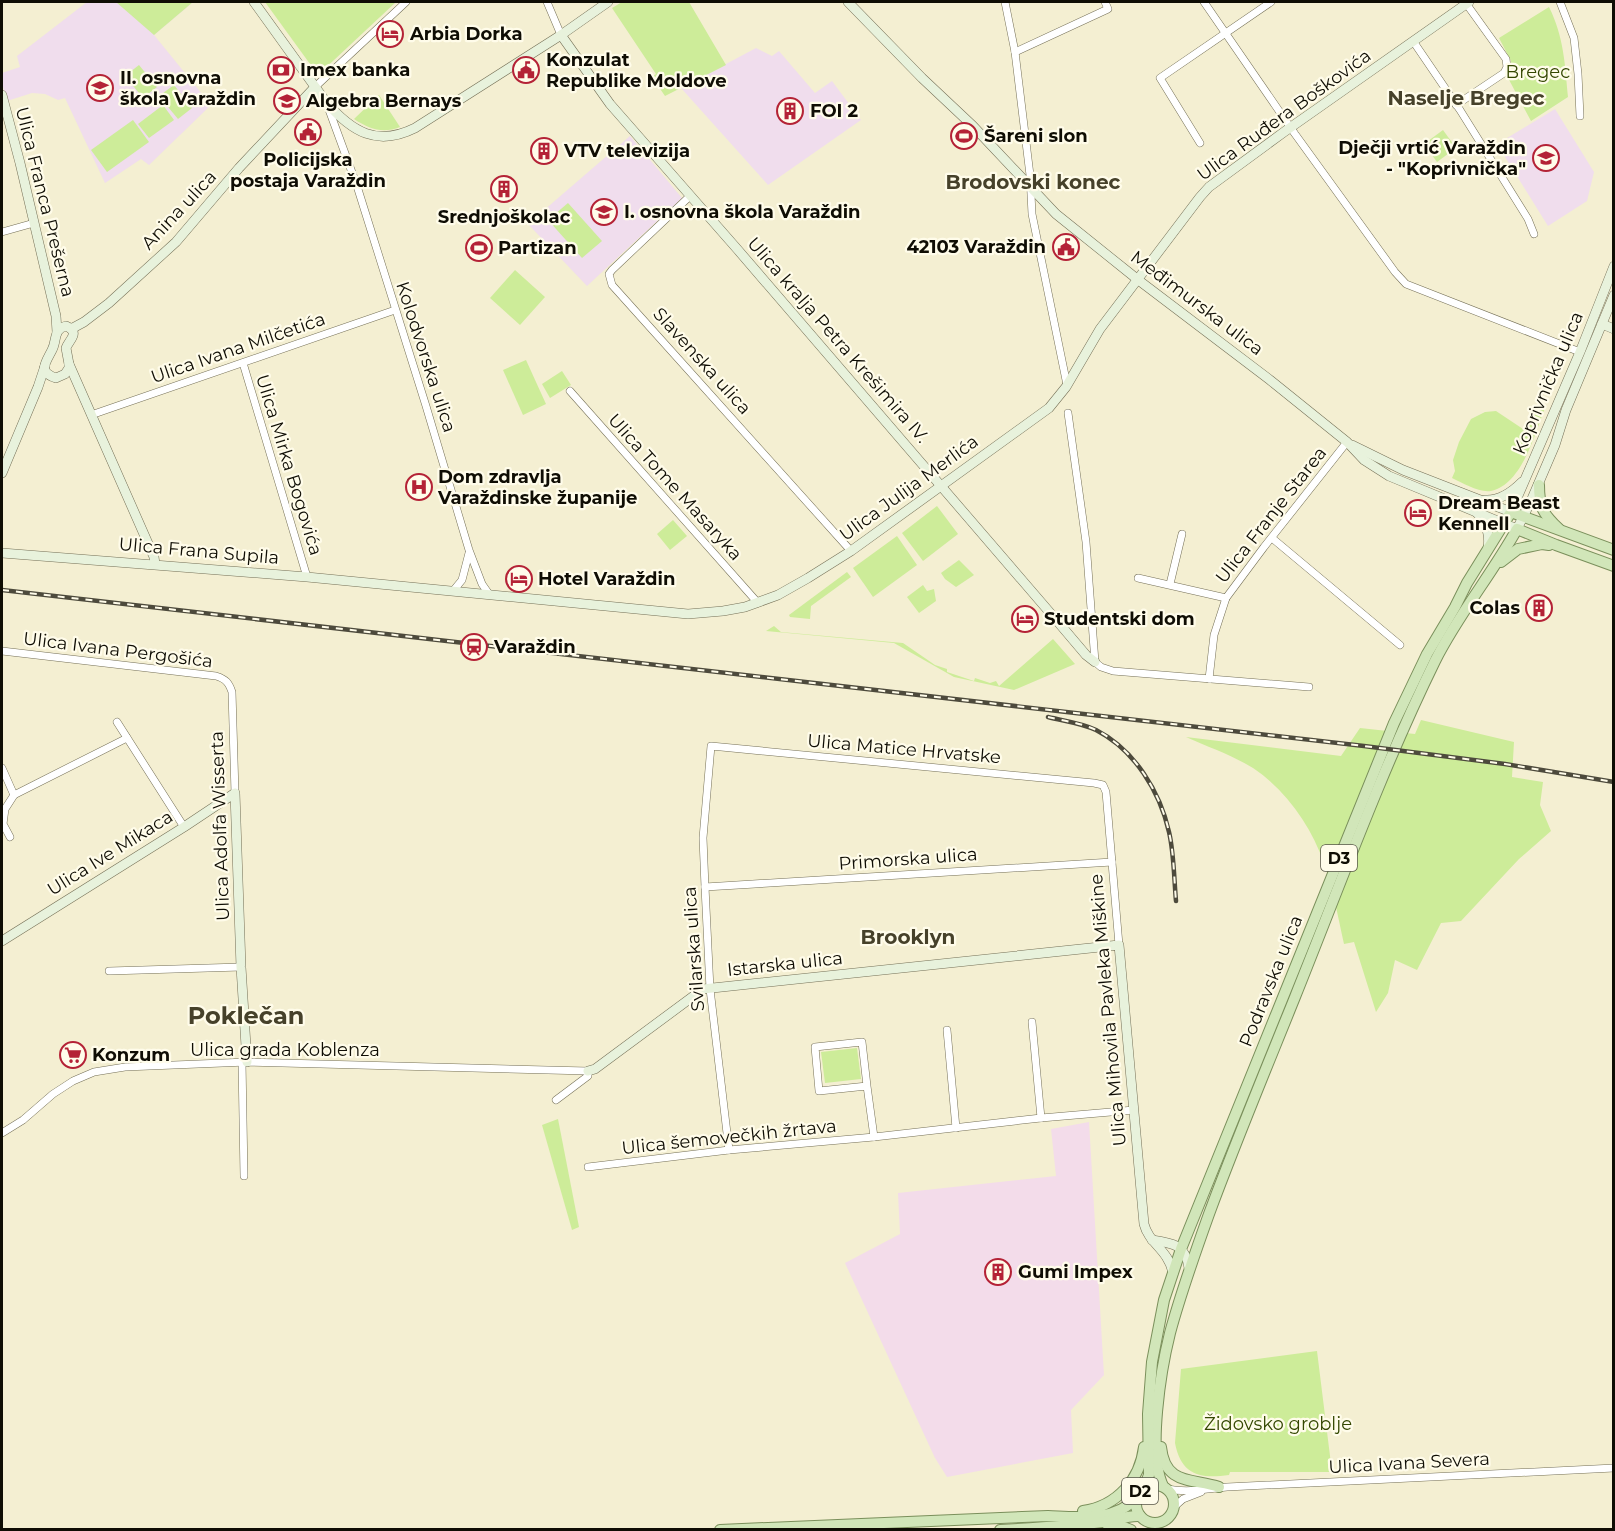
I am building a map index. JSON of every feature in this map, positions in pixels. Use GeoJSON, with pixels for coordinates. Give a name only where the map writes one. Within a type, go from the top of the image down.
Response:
{"type":"FeatureCollection","features":[{"type":"Feature","properties":{"kind":"main road"},"geometry":{"type":"LineString","coordinates":[[254,2],[339,117],[363,133],[384,137],[395,136],[416,128],[609,2]]}},
{"type":"Feature","properties":{"kind":"main road","name":"Međimurska ulica"},"geometry":{"type":"LineString","coordinates":[[848,2],[922,78],[973,126],[1056,214],[1270,380],[1347,442],[1364,460],[1380,471],[1556,545],[1614,566]]}},
{"type":"Feature","properties":{"kind":"main road","name":"Ulica Ruđera Boškovića"},"geometry":{"type":"LineString","coordinates":[[1137,279],[1209,187],[1467,2]]}},
{"type":"Feature","properties":{"kind":"main road","name":"Ulica kralja Petra Krešimira IV."},"geometry":{"type":"LineString","coordinates":[[561,35],[610,104],[1079,647],[1095,662]]}},
{"type":"Feature","properties":{"kind":"main road","name":"Anina ulica"},"geometry":{"type":"LineString","coordinates":[[67,331],[84,322],[109,303],[176,242],[239,168],[315,87]]}},
{"type":"Feature","properties":{"kind":"main road","name":"Ulica Franca Prešerna"},"geometry":{"type":"LineString","coordinates":[[2,96],[18,153],[56,316],[67,331]]}},
{"type":"Feature","properties":{"kind":"main road","name":"Koprivnička ulica"},"geometry":{"type":"LineString","coordinates":[[1510,512],[1580,352],[1614,266]]}},
{"type":"Feature","properties":{"kind":"main road","name":"Ulica Julija Merlića"},"geometry":{"type":"LineString","coordinates":[[489,594],[700,614],[734,609],[778,595],[851,551],[1049,408],[1067,385],[1100,329],[1137,279]]}},
{"type":"Feature","properties":{"kind":"main road","name":"Koprivnička ulica"},"geometry":{"type":"LineString","coordinates":[[1523,517],[1539,485],[1566,410],[1614,295]]}},
{"type":"Feature","properties":{"kind":"main road"},"geometry":{"type":"LineString","coordinates":[[1602,324],[1614,329]]}},
{"type":"Feature","properties":{"kind":"main road"},"geometry":{"type":"LineString","coordinates":[[67,331],[66,348],[69,364],[154,557],[155,564]]}},
{"type":"Feature","properties":{"kind":"main road"},"geometry":{"type":"LineString","coordinates":[[2,473],[38,387],[47,358],[67,331]]}},
{"type":"Feature","properties":{"kind":"main road"},"geometry":{"type":"LineString","coordinates":[[38,387],[68,371],[69,364]]}},
{"type":"Feature","properties":{"kind":"main road"},"geometry":{"type":"LineString","coordinates":[[45,366],[47,373],[77,383]]}},
{"type":"Feature","properties":{"kind":"main road","name":"Međimurska ulica"},"geometry":{"type":"LineString","coordinates":[[1347,442],[1403,470],[1564,533],[1614,550]]}},
{"type":"Feature","properties":{"kind":"main road"},"geometry":{"type":"LineString","coordinates":[[1479,500],[1500,497],[1512,491],[1526,478]]}},
{"type":"Feature","properties":{"kind":"main road"},"geometry":{"type":"LineString","coordinates":[[1539,485],[1543,511],[1564,533]]}},
{"type":"Feature","properties":{"kind":"main road"},"geometry":{"type":"LineString","coordinates":[[1473,509],[1487,528],[1488,549]]}},
{"type":"Feature","properties":{"kind":"main road","name":"Podravska ulica"},"geometry":{"type":"LineString","coordinates":[[1144,1487],[1149,1475],[1153,1414],[1152,1362],[1164,1300],[1181,1249],[1394,723],[1427,654],[1510,512]]}},
{"type":"Feature","properties":{"kind":"main road","name":"Podravska ulica"},"geometry":{"type":"LineString","coordinates":[[1165,1488],[1157,1468],[1153,1414],[1170,1334],[1190,1268],[1262,1079],[1403,728],[1437,658],[1523,517]]}},
{"type":"Feature","properties":{"kind":"main road","name":"D3"},"geometry":{"type":"LineString","coordinates":[[1495,565],[1504,561],[1518,549],[1542,544],[1556,545]]}},
{"type":"Feature","properties":{"kind":"main road"},"geometry":{"type":"LineString","coordinates":[[2,546],[12,553]]}},
{"type":"Feature","properties":{"kind":"main road","name":"Ulica Frana Supila"},"geometry":{"type":"LineString","coordinates":[[2,553],[155,564],[489,594]]}},
{"type":"Feature","properties":{"kind":"main road","name":"Ulica Ive Mikaca"},"geometry":{"type":"LineString","coordinates":[[2,941],[235,793]]}},
{"type":"Feature","properties":{"kind":"main road","name":"Ulica Adolfa Wisserta"},"geometry":{"type":"LineString","coordinates":[[235,793],[244,1062]]}},
{"type":"Feature","properties":{"kind":"main road","name":"Istarska ulica"},"geometry":{"type":"LineString","coordinates":[[588,1071],[594,1069],[703,989],[1119,945]]}},
{"type":"Feature","properties":{"kind":"main road","name":"Ulica Mihovila Pavleka Miškine"},"geometry":{"type":"LineString","coordinates":[[1119,945],[1144,1224],[1152,1240],[1166,1254],[1173,1273]]}},
{"type":"Feature","properties":{"kind":"main road"},"geometry":{"type":"LineString","coordinates":[[1168,1242],[1189,1230]]}},
{"type":"Feature","properties":{"kind":"main road"},"geometry":{"type":"LineString","coordinates":[[1152,1240],[1168,1242],[1181,1249],[1190,1268]]}},
{"type":"Feature","properties":{"kind":"main road"},"geometry":{"type":"LineString","coordinates":[[1153,1414],[1162,1454],[1170,1470],[1184,1480],[1220,1487]]}},
{"type":"Feature","properties":{"kind":"main road"},"geometry":{"type":"LineString","coordinates":[[1048,1516],[1094,1509],[1122,1492],[1134,1478],[1141,1461],[1153,1414]]}},
{"type":"Feature","properties":{"kind":"main road","name":"D2"},"geometry":{"type":"LineString","coordinates":[[720,1530],[1110,1514],[1127,1507],[1144,1487],[1150,1485],[1165,1488],[1173,1497],[1174,1507],[1163,1525],[1134,1516],[1103,1522],[1000,1530]]}},
{"type":"Feature","properties":{"kind":"main road","name":"D2"},"geometry":{"type":"LineString","coordinates":[[1136,1498],[1136,1507],[1151,1530]]}},
{"type":"Feature","properties":{"kind":"main road","name":"D2"},"geometry":{"type":"LineString","coordinates":[[1060,1526],[1079,1528],[1122,1526],[1131,1530]]}},
{"type":"Feature","properties":{"kind":"street"},"geometry":{"type":"LineString","coordinates":[[315,87],[406,2]]}},
{"type":"Feature","properties":{"kind":"street"},"geometry":{"type":"LineString","coordinates":[[547,2],[561,35]]}},
{"type":"Feature","properties":{"kind":"street"},"geometry":{"type":"LineString","coordinates":[[1005,2],[1015,52],[1030,175],[1032,214],[1067,385]]}},
{"type":"Feature","properties":{"kind":"street"},"geometry":{"type":"LineString","coordinates":[[1015,52],[1108,9],[1105,2]]}},
{"type":"Feature","properties":{"kind":"street"},"geometry":{"type":"LineString","coordinates":[[1204,2],[1290,127],[1406,284],[1580,352]]}},
{"type":"Feature","properties":{"kind":"street"},"geometry":{"type":"LineString","coordinates":[[1200,143],[1160,78],[1271,2]]}},
{"type":"Feature","properties":{"kind":"street","name":"Ulica Ruđera Boškovića"},"geometry":{"type":"LineString","coordinates":[[1456,105],[1504,73],[1507,67],[1506,59],[1467,2]]}},
{"type":"Feature","properties":{"kind":"street"},"geometry":{"type":"LineString","coordinates":[[1560,2],[1574,38],[1580,116]]}},
{"type":"Feature","properties":{"kind":"street"},"geometry":{"type":"LineString","coordinates":[[1413,41],[1528,219],[1534,234]]}},
{"type":"Feature","properties":{"kind":"street","name":"Kolodvorska ulica"},"geometry":{"type":"LineString","coordinates":[[326,102],[352,172],[469,550],[484,590],[489,594]]}},
{"type":"Feature","properties":{"kind":"street","name":"Slavenska ulica"},"geometry":{"type":"LineString","coordinates":[[690,196],[612,270],[609,274],[612,285],[851,551]]}},
{"type":"Feature","properties":{"kind":"street"},"geometry":{"type":"LineString","coordinates":[[2,232],[34,223]]}},
{"type":"Feature","properties":{"kind":"street","name":"Ulica Ivana Milčetića"},"geometry":{"type":"LineString","coordinates":[[91,414],[394,310]]}},
{"type":"Feature","properties":{"kind":"street","name":"Ulica Mirka Bogovića"},"geometry":{"type":"LineString","coordinates":[[243,363],[307,577]]}},
{"type":"Feature","properties":{"kind":"street","name":"Ulica Tome Masaryka"},"geometry":{"type":"LineString","coordinates":[[570,391],[758,603]]}},
{"type":"Feature","properties":{"kind":"street"},"geometry":{"type":"LineString","coordinates":[[1068,413],[1086,542],[1095,662],[1113,671],[1309,687]]}},
{"type":"Feature","properties":{"kind":"street","name":"Ulica Franje Starea"},"geometry":{"type":"LineString","coordinates":[[1209,679],[1214,635],[1226,598],[1347,442]]}},
{"type":"Feature","properties":{"kind":"street"},"geometry":{"type":"LineString","coordinates":[[1170,584],[1182,534]]}},
{"type":"Feature","properties":{"kind":"street"},"geometry":{"type":"LineString","coordinates":[[1272,538],[1400,645]]}},
{"type":"Feature","properties":{"kind":"street"},"geometry":{"type":"LineString","coordinates":[[453,591],[465,573],[469,550]]}},
{"type":"Feature","properties":{"kind":"street"},"geometry":{"type":"LineString","coordinates":[[1138,578],[1226,598]]}},
{"type":"Feature","properties":{"kind":"street","name":"Ulica Ivana Pergošića"},"geometry":{"type":"LineString","coordinates":[[2,651],[216,676],[224,678],[229,683]]}},
{"type":"Feature","properties":{"kind":"street","name":"Ulica Adolfa Wisserta"},"geometry":{"type":"LineString","coordinates":[[229,683],[232,692],[235,793]]}},
{"type":"Feature","properties":{"kind":"street"},"geometry":{"type":"LineString","coordinates":[[117,722],[184,827]]}},
{"type":"Feature","properties":{"kind":"street"},"geometry":{"type":"LineString","coordinates":[[10,837],[3,824],[5,809],[14,795],[128,738]]}},
{"type":"Feature","properties":{"kind":"street","name":"Ulica Matice Hrvatske"},"geometry":{"type":"LineString","coordinates":[[711,746],[1094,783]]}},
{"type":"Feature","properties":{"kind":"street","name":"Svilarska ulica"},"geometry":{"type":"LineString","coordinates":[[711,746],[703,838],[705,887],[710,989],[729,1150]]}},
{"type":"Feature","properties":{"kind":"street"},"geometry":{"type":"LineString","coordinates":[[2,768],[14,795]]}},
{"type":"Feature","properties":{"kind":"street","name":"Ulica Mihovila Pavleka Miškine"},"geometry":{"type":"LineString","coordinates":[[1094,783],[1106,788],[1119,945]]}},
{"type":"Feature","properties":{"kind":"street","name":"Primorska ulica"},"geometry":{"type":"LineString","coordinates":[[705,887],[1112,862]]}},
{"type":"Feature","properties":{"kind":"street"},"geometry":{"type":"LineString","coordinates":[[109,971],[241,967]]}},
{"type":"Feature","properties":{"kind":"street"},"geometry":{"type":"LineString","coordinates":[[1032,1022],[1041,1118]]}},
{"type":"Feature","properties":{"kind":"street"},"geometry":{"type":"LineString","coordinates":[[947,1030],[956,1128]]}},
{"type":"Feature","properties":{"kind":"street","name":"Ulica šemovečkih žrtava"},"geometry":{"type":"LineString","coordinates":[[867,1086],[819,1091],[815,1047],[862,1042],[874,1137]]}},
{"type":"Feature","properties":{"kind":"street","name":"Ulica Adolfa Wisserta"},"geometry":{"type":"LineString","coordinates":[[244,1062],[244,1176]]}},
{"type":"Feature","properties":{"kind":"street","name":"Ulica grada Koblenza"},"geometry":{"type":"LineString","coordinates":[[2,1133],[23,1120],[67,1084],[94,1072],[125,1067],[244,1062],[588,1071]]}},
{"type":"Feature","properties":{"kind":"street"},"geometry":{"type":"LineString","coordinates":[[556,1100],[588,1076],[588,1071]]}},
{"type":"Feature","properties":{"kind":"street","name":"Ulica šemovečkih žrtava"},"geometry":{"type":"LineString","coordinates":[[588,1167],[729,1150],[1134,1110]]}},
{"type":"Feature","properties":{"kind":"street","name":"Ulica Ivana Severa"},"geometry":{"type":"LineString","coordinates":[[1174,1507],[1183,1499],[1220,1487],[1614,1468]]}},
{"type":"Feature","properties":{"kind":"street","name":"Ulica Ivana Severa"},"geometry":{"type":"LineString","coordinates":[[1165,1488],[1176,1491],[1206,1490]]}},
{"type":"Feature","properties":{"kind":"shaded area","name":"II. osnovna škola Varaždin"},"geometry":{"type":"Polygon","coordinates":[[[87,2],[193,2],[154,35],[211,105],[149,165],[141,159],[105,183],[65,98],[58,100],[45,94],[32,93],[7,101],[2,83],[2,73],[20,67],[17,56],[87,2]]]}},
{"type":"Feature","properties":{"kind":"shaded area"},"geometry":{"type":"Polygon","coordinates":[[[756,48],[772,56],[779,51],[815,93],[832,81],[861,120],[768,185],[681,88],[756,48]]]}},
{"type":"Feature","properties":{"kind":"shaded area","name":"Dječji vrtić Varaždin - \"Koprivnička\""},"geometry":{"type":"Polygon","coordinates":[[[1555,109],[1594,172],[1587,201],[1548,226],[1497,144],[1555,109]]]}},
{"type":"Feature","properties":{"kind":"shaded area","name":"I. osnovna škola Varaždin"},"geometry":{"type":"Polygon","coordinates":[[[630,136],[682,198],[587,286],[528,224],[630,136]]]}},
{"type":"Feature","properties":{"kind":"shaded area"},"geometry":{"type":"Polygon","coordinates":[[[1089,1122],[1104,1375],[1071,1410],[1073,1453],[947,1477],[935,1458],[845,1263],[900,1234],[898,1193],[1056,1176],[1051,1129],[1089,1122]]]}},
{"type":"Feature","properties":{"kind":"green space"},"geometry":{"type":"Polygon","coordinates":[[[116,2],[193,2],[154,35],[116,2]]]}},
{"type":"Feature","properties":{"kind":"green space"},"geometry":{"type":"Polygon","coordinates":[[[265,2],[396,2],[318,75],[265,2]]]}},
{"type":"Feature","properties":{"kind":"green space"},"geometry":{"type":"Polygon","coordinates":[[[622,2],[689,2],[726,65],[665,96],[652,77],[656,74],[612,8],[622,2]]]}},
{"type":"Feature","properties":{"kind":"green space","name":"Bregec"},"geometry":{"type":"Polygon","coordinates":[[[1549,7],[1561,40],[1568,97],[1531,121],[1507,76],[1511,61],[1499,38],[1549,7]]]}},
{"type":"Feature","properties":{"kind":"green space"},"geometry":{"type":"Polygon","coordinates":[[[139,65],[157,87],[143,98],[125,76],[139,65]]]}},
{"type":"Feature","properties":{"kind":"green space"},"geometry":{"type":"Polygon","coordinates":[[[174,85],[192,108],[178,119],[159,96],[174,85]]]}},
{"type":"Feature","properties":{"kind":"green space"},"geometry":{"type":"Polygon","coordinates":[[[379,95],[400,127],[388,130],[376,129],[354,119],[379,95]]]}},
{"type":"Feature","properties":{"kind":"green space"},"geometry":{"type":"Polygon","coordinates":[[[163,105],[174,120],[149,138],[138,124],[163,105]]]}},
{"type":"Feature","properties":{"kind":"green space"},"geometry":{"type":"Polygon","coordinates":[[[133,120],[149,142],[107,172],[91,150],[133,120]]]}},
{"type":"Feature","properties":{"kind":"green space"},"geometry":{"type":"Polygon","coordinates":[[[1443,130],[1456,148],[1437,162],[1424,144],[1443,130]]]}},
{"type":"Feature","properties":{"kind":"green space"},"geometry":{"type":"Polygon","coordinates":[[[568,203],[602,241],[582,258],[548,220],[568,203]]]}},
{"type":"Feature","properties":{"kind":"green space"},"geometry":{"type":"Polygon","coordinates":[[[515,270],[545,297],[520,325],[490,298],[515,270]]]}},
{"type":"Feature","properties":{"kind":"green space"},"geometry":{"type":"Polygon","coordinates":[[[526,360],[546,404],[523,415],[503,370],[526,360]]]}},
{"type":"Feature","properties":{"kind":"green space"},"geometry":{"type":"Polygon","coordinates":[[[562,371],[571,385],[550,398],[542,384],[562,371]]]}},
{"type":"Feature","properties":{"kind":"green space"},"geometry":{"type":"Polygon","coordinates":[[[1534,406],[1545,408],[1532,444],[1519,469],[1502,487],[1491,491],[1481,491],[1452,478],[1455,471],[1453,460],[1471,419],[1485,412],[1496,411],[1523,429],[1529,425],[1534,406]]]}},
{"type":"Feature","properties":{"kind":"green space"},"geometry":{"type":"Polygon","coordinates":[[[937,506],[958,534],[923,561],[902,533],[937,506]]]}},
{"type":"Feature","properties":{"kind":"green space"},"geometry":{"type":"Polygon","coordinates":[[[673,520],[687,536],[670,550],[657,534],[673,520]]]}},
{"type":"Feature","properties":{"kind":"green space"},"geometry":{"type":"Polygon","coordinates":[[[897,536],[917,565],[873,597],[853,568],[897,536]]]}},
{"type":"Feature","properties":{"kind":"green space"},"geometry":{"type":"Polygon","coordinates":[[[959,560],[974,575],[956,587],[941,573],[959,560]]]}},
{"type":"Feature","properties":{"kind":"green space"},"geometry":{"type":"Polygon","coordinates":[[[847,572],[851,577],[811,606],[810,619],[790,617],[789,615],[847,572]]]}},
{"type":"Feature","properties":{"kind":"green space"},"geometry":{"type":"Polygon","coordinates":[[[923,585],[927,591],[934,589],[936,601],[919,613],[907,597],[923,585]]]}},
{"type":"Feature","properties":{"kind":"green space"},"geometry":{"type":"Polygon","coordinates":[[[774,626],[781,632],[903,643],[935,665],[947,669],[947,672],[974,681],[975,678],[990,683],[996,681],[999,686],[1053,639],[1075,664],[1014,690],[954,677],[894,643],[766,631],[774,626]]]}},
{"type":"Feature","properties":{"kind":"green space"},"geometry":{"type":"Polygon","coordinates":[[[1421,720],[1514,742],[1512,777],[1543,782],[1540,805],[1551,831],[1519,859],[1461,921],[1441,923],[1417,970],[1395,960],[1388,993],[1376,1012],[1354,942],[1344,944],[1324,863],[1305,822],[1287,798],[1253,768],[1186,737],[1341,756],[1360,728],[1415,734],[1421,720]]]}},
{"type":"Feature","properties":{"kind":"green space"},"geometry":{"type":"Polygon","coordinates":[[[857,1048],[861,1079],[825,1083],[821,1052],[857,1048]]]}},
{"type":"Feature","properties":{"kind":"green space"},"geometry":{"type":"Polygon","coordinates":[[[558,1119],[579,1227],[572,1230],[542,1125],[558,1119]]]}},
{"type":"Feature","properties":{"kind":"green space","name":"Židovsko groblje"},"geometry":{"type":"Polygon","coordinates":[[[1317,1351],[1332,1472],[1230,1472],[1229,1475],[1209,1476],[1187,1468],[1178,1454],[1175,1443],[1181,1369],[1317,1351]]]}},
{"type":"Feature","properties":{"kind":"railway"},"geometry":{"type":"LineString","coordinates":[[2,590],[1364,746],[1505,764],[1614,782]]}},
{"type":"Feature","properties":{"kind":"railway"},"geometry":{"type":"LineString","coordinates":[[1048,717],[1079,724],[1110,738],[1123,749],[1144,774],[1159,802],[1169,832],[1176,901]]}},
{"type":"Feature","properties":{"kind":"place","name":"Arbia Dorka"},"geometry":{"type":"Point","coordinates":[390,34]}},
{"type":"Feature","properties":{"kind":"place","name":"Imex banka"},"geometry":{"type":"Point","coordinates":[281,70]}},
{"type":"Feature","properties":{"kind":"place","name":"Konzulat Republike Moldove"},"geometry":{"type":"Point","coordinates":[526,70]}},
{"type":"Feature","properties":{"kind":"place","name":"II. osnovna škola Varaždin"},"geometry":{"type":"Point","coordinates":[100,88]}},
{"type":"Feature","properties":{"kind":"place","name":"Algebra Bernays"},"geometry":{"type":"Point","coordinates":[287,101]}},
{"type":"Feature","properties":{"kind":"place","name":"FOI 2"},"geometry":{"type":"Point","coordinates":[790,111]}},
{"type":"Feature","properties":{"kind":"place","name":"Policijska postaja Varaždin"},"geometry":{"type":"Point","coordinates":[308,132]}},
{"type":"Feature","properties":{"kind":"place","name":"Šareni slon"},"geometry":{"type":"Point","coordinates":[964,136]}},
{"type":"Feature","properties":{"kind":"place","name":"VTV televizija"},"geometry":{"type":"Point","coordinates":[544,151]}},
{"type":"Feature","properties":{"kind":"place","name":"Dječji vrtić Varaždin - \"Koprivnička\""},"geometry":{"type":"Point","coordinates":[1546,158]}},
{"type":"Feature","properties":{"kind":"place","name":"Srednjoškolac"},"geometry":{"type":"Point","coordinates":[504,189]}},
{"type":"Feature","properties":{"kind":"place","name":"I. osnovna škola Varaždin"},"geometry":{"type":"Point","coordinates":[604,212]}},
{"type":"Feature","properties":{"kind":"place","name":"42103 Varaždin"},"geometry":{"type":"Point","coordinates":[1066,247]}},
{"type":"Feature","properties":{"kind":"place","name":"Partizan"},"geometry":{"type":"Point","coordinates":[479,248]}},
{"type":"Feature","properties":{"kind":"place","name":"Dom zdravlja Varaždinske županije"},"geometry":{"type":"Point","coordinates":[419,487]}},
{"type":"Feature","properties":{"kind":"place","name":"Dream Beast Kennell"},"geometry":{"type":"Point","coordinates":[1418,513]}},
{"type":"Feature","properties":{"kind":"place","name":"Hotel Varaždin"},"geometry":{"type":"Point","coordinates":[519,579]}},
{"type":"Feature","properties":{"kind":"place","name":"Colas"},"geometry":{"type":"Point","coordinates":[1539,608]}},
{"type":"Feature","properties":{"kind":"place","name":"Studentski dom"},"geometry":{"type":"Point","coordinates":[1025,619]}},
{"type":"Feature","properties":{"kind":"place","name":"Varaždin"},"geometry":{"type":"Point","coordinates":[474,647]}},
{"type":"Feature","properties":{"kind":"place","name":"Konzum"},"geometry":{"type":"Point","coordinates":[73,1055]}},
{"type":"Feature","properties":{"kind":"place","name":"Gumi Impex"},"geometry":{"type":"Point","coordinates":[998,1272]}},
{"type":"Feature","properties":{"kind":"district","name":"Naselje Bregec"},"geometry":{"type":"Point","coordinates":[1466,98]}},
{"type":"Feature","properties":{"kind":"district","name":"Brodovski konec"},"geometry":{"type":"Point","coordinates":[1033,182]}},
{"type":"Feature","properties":{"kind":"district","name":"Brooklyn"},"geometry":{"type":"Point","coordinates":[908,937]}},
{"type":"Feature","properties":{"kind":"district","name":"Poklečan"},"geometry":{"type":"Point","coordinates":[246,1016]}}]}
